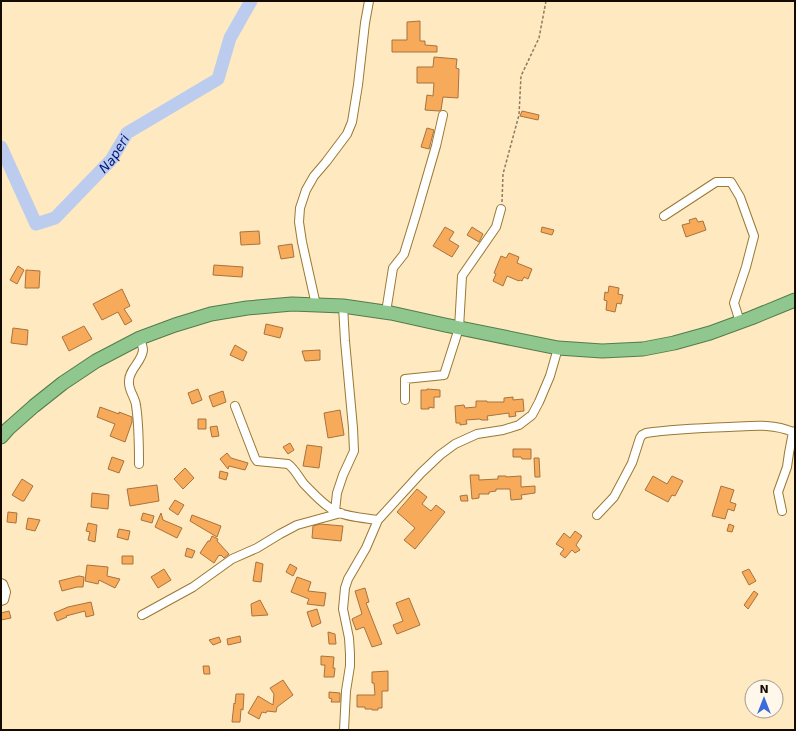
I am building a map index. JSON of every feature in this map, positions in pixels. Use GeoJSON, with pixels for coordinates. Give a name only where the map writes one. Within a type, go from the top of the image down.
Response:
{"type":"FeatureCollection","features":[{"type":"Feature","properties":{"kind":"highway"},"geometry":{"type":"LineString","coordinates":[[3,432],[63,383],[96,361],[140,338],[211,314],[247,308],[292,304],[343,306],[386,312],[558,348],[602,351],[643,349],[674,343],[710,333],[795,300]]}},
{"type":"Feature","properties":{"kind":"street"},"geometry":{"type":"LineString","coordinates":[[316,305],[302,242],[299,222],[300,208],[306,190],[314,176],[347,134],[352,122],[369,1]]}},
{"type":"Feature","properties":{"kind":"street"},"geometry":{"type":"LineString","coordinates":[[386,312],[393,268],[404,254],[443,115]]}},
{"type":"Feature","properties":{"kind":"street"},"geometry":{"type":"LineString","coordinates":[[664,216],[716,182],[731,182],[740,197],[754,236],[746,267],[734,303],[740,322]]}},
{"type":"Feature","properties":{"kind":"street"},"geometry":{"type":"LineString","coordinates":[[405,400],[405,379],[444,375],[459,328],[462,276],[496,227],[501,209]]}},
{"type":"Feature","properties":{"kind":"street"},"geometry":{"type":"LineString","coordinates":[[338,512],[337,493],[354,451],[343,306]]}},
{"type":"Feature","properties":{"kind":"street"},"geometry":{"type":"LineString","coordinates":[[139,464],[136,402],[129,386],[129,380],[130,372],[143,351],[140,338]]}},
{"type":"Feature","properties":{"kind":"street"},"geometry":{"type":"LineString","coordinates":[[344,730],[346,691],[350,666],[349,638],[343,609],[345,588],[348,579],[366,548],[378,520],[421,473],[440,455],[455,444],[477,434],[503,430],[519,425],[532,415],[550,376],[558,348]]}},
{"type":"Feature","properties":{"kind":"street"},"geometry":{"type":"LineString","coordinates":[[235,406],[255,458],[260,462],[288,464],[292,467],[299,478],[321,500],[338,512],[378,520]]}},
{"type":"Feature","properties":{"kind":"street"},"geometry":{"type":"LineString","coordinates":[[597,515],[614,497],[632,463],[642,435],[652,432],[684,429],[770,426],[794,431],[787,467],[778,492],[782,511]]}},
{"type":"Feature","properties":{"kind":"street"},"geometry":{"type":"LineString","coordinates":[[142,615],[192,587],[232,559],[257,548],[286,531],[338,512]]}},
{"type":"Feature","properties":{"kind":"street"},"geometry":{"type":"LineString","coordinates":[[1,583],[3,584],[6,592],[4,600],[1,601]]}},
{"type":"Feature","properties":{"kind":"path"},"geometry":{"type":"LineString","coordinates":[[501,209],[503,174],[519,115],[521,76],[539,38],[546,1]]}},
{"type":"Feature","properties":{"kind":"building"},"geometry":{"type":"Polygon","coordinates":[[[420,21],[420,41],[425,41],[425,45],[437,46],[437,52],[392,52],[392,40],[407,40],[407,22],[420,21]]]}},
{"type":"Feature","properties":{"kind":"building"},"geometry":{"type":"Polygon","coordinates":[[[434,57],[457,59],[456,68],[459,69],[458,98],[443,97],[441,110],[439,111],[425,110],[427,95],[433,96],[434,83],[417,83],[417,67],[433,67],[434,57]]]}},
{"type":"Feature","properties":{"kind":"building"},"geometry":{"type":"Polygon","coordinates":[[[522,111],[539,115],[538,120],[520,116],[522,111]]]}},
{"type":"Feature","properties":{"kind":"building"},"geometry":{"type":"Polygon","coordinates":[[[427,128],[434,130],[429,149],[421,147],[427,128]]]}},
{"type":"Feature","properties":{"kind":"building"},"geometry":{"type":"Polygon","coordinates":[[[696,218],[698,222],[703,221],[706,230],[686,237],[682,225],[690,223],[689,220],[696,218]]]}},
{"type":"Feature","properties":{"kind":"building"},"geometry":{"type":"Polygon","coordinates":[[[445,227],[454,232],[449,240],[459,246],[452,257],[433,246],[445,227]]]}},
{"type":"Feature","properties":{"kind":"building"},"geometry":{"type":"Polygon","coordinates":[[[472,227],[483,234],[479,242],[467,235],[472,227]]]}},
{"type":"Feature","properties":{"kind":"building"},"geometry":{"type":"Polygon","coordinates":[[[542,227],[554,230],[552,235],[541,232],[542,227]]]}},
{"type":"Feature","properties":{"kind":"building"},"geometry":{"type":"Polygon","coordinates":[[[259,231],[260,244],[241,245],[240,232],[259,231]]]}},
{"type":"Feature","properties":{"kind":"building"},"geometry":{"type":"Polygon","coordinates":[[[292,244],[294,257],[281,259],[278,246],[292,244]]]}},
{"type":"Feature","properties":{"kind":"building"},"geometry":{"type":"Polygon","coordinates":[[[509,253],[519,257],[517,263],[532,269],[528,279],[524,277],[522,281],[507,276],[503,286],[493,281],[496,274],[494,273],[501,256],[506,258],[509,253]]]}},
{"type":"Feature","properties":{"kind":"building"},"geometry":{"type":"Polygon","coordinates":[[[214,265],[243,267],[242,277],[213,275],[214,265]]]}},
{"type":"Feature","properties":{"kind":"building"},"geometry":{"type":"Polygon","coordinates":[[[18,266],[24,270],[17,284],[10,280],[18,266]]]}},
{"type":"Feature","properties":{"kind":"building"},"geometry":{"type":"Polygon","coordinates":[[[26,270],[40,271],[39,288],[25,288],[26,270]]]}},
{"type":"Feature","properties":{"kind":"building"},"geometry":{"type":"Polygon","coordinates":[[[609,286],[619,288],[618,294],[623,295],[621,304],[617,303],[615,312],[606,310],[607,301],[604,300],[605,292],[608,293],[609,286]]]}},
{"type":"Feature","properties":{"kind":"building"},"geometry":{"type":"Polygon","coordinates":[[[122,289],[130,306],[124,309],[132,321],[125,325],[118,312],[102,320],[93,304],[122,289]]]}},
{"type":"Feature","properties":{"kind":"building"},"geometry":{"type":"Polygon","coordinates":[[[266,324],[283,328],[280,338],[264,334],[266,324]]]}},
{"type":"Feature","properties":{"kind":"building"},"geometry":{"type":"Polygon","coordinates":[[[84,326],[92,339],[69,351],[62,337],[84,326]]]}},
{"type":"Feature","properties":{"kind":"building"},"geometry":{"type":"Polygon","coordinates":[[[13,328],[28,330],[27,345],[11,343],[13,328]]]}},
{"type":"Feature","properties":{"kind":"building"},"geometry":{"type":"Polygon","coordinates":[[[235,345],[247,352],[243,361],[230,355],[235,345]]]}},
{"type":"Feature","properties":{"kind":"building"},"geometry":{"type":"Polygon","coordinates":[[[320,350],[320,360],[305,361],[302,351],[320,350]]]}},
{"type":"Feature","properties":{"kind":"building"},"geometry":{"type":"Polygon","coordinates":[[[198,389],[202,400],[192,404],[188,393],[198,389]]]}},
{"type":"Feature","properties":{"kind":"building"},"geometry":{"type":"Polygon","coordinates":[[[421,390],[440,390],[440,397],[434,397],[434,408],[429,407],[429,409],[421,409],[421,390]]]}},
{"type":"Feature","properties":{"kind":"building"},"geometry":{"type":"Polygon","coordinates":[[[223,391],[226,402],[213,407],[209,396],[223,391]]]}},
{"type":"Feature","properties":{"kind":"building"},"geometry":{"type":"Polygon","coordinates":[[[513,397],[513,400],[523,399],[524,411],[515,412],[516,416],[509,417],[509,413],[487,416],[488,420],[466,420],[467,424],[460,425],[460,423],[456,423],[455,406],[464,405],[465,408],[476,407],[476,401],[504,402],[504,398],[513,397]]]}},
{"type":"Feature","properties":{"kind":"building"},"geometry":{"type":"Polygon","coordinates":[[[100,407],[132,417],[132,422],[125,442],[110,436],[115,424],[97,417],[100,407]]]}},
{"type":"Feature","properties":{"kind":"building"},"geometry":{"type":"Polygon","coordinates":[[[340,410],[344,435],[328,438],[324,413],[340,410]]]}},
{"type":"Feature","properties":{"kind":"building"},"geometry":{"type":"Polygon","coordinates":[[[198,419],[206,419],[206,429],[198,429],[198,419]]]}},
{"type":"Feature","properties":{"kind":"building"},"geometry":{"type":"Polygon","coordinates":[[[217,426],[219,436],[212,437],[210,427],[217,426]]]}},
{"type":"Feature","properties":{"kind":"building"},"geometry":{"type":"Polygon","coordinates":[[[290,443],[294,450],[288,454],[283,447],[290,443]]]}},
{"type":"Feature","properties":{"kind":"building"},"geometry":{"type":"Polygon","coordinates":[[[307,445],[322,447],[319,468],[303,466],[307,445]]]}},
{"type":"Feature","properties":{"kind":"building"},"geometry":{"type":"Polygon","coordinates":[[[513,449],[531,449],[531,459],[513,457],[513,449]]]}},
{"type":"Feature","properties":{"kind":"building"},"geometry":{"type":"Polygon","coordinates":[[[227,453],[231,458],[248,463],[245,470],[229,466],[228,469],[220,459],[227,453]]]}},
{"type":"Feature","properties":{"kind":"building"},"geometry":{"type":"Polygon","coordinates":[[[112,457],[124,461],[119,473],[108,469],[112,457]]]}},
{"type":"Feature","properties":{"kind":"building"},"geometry":{"type":"Polygon","coordinates":[[[534,458],[539,458],[540,477],[535,477],[534,458]]]}},
{"type":"Feature","properties":{"kind":"building"},"geometry":{"type":"Polygon","coordinates":[[[185,468],[194,478],[183,489],[174,479],[185,468]]]}},
{"type":"Feature","properties":{"kind":"building"},"geometry":{"type":"Polygon","coordinates":[[[220,471],[228,473],[226,480],[219,478],[220,471]]]}},
{"type":"Feature","properties":{"kind":"building"},"geometry":{"type":"Polygon","coordinates":[[[470,475],[479,475],[479,480],[498,479],[498,476],[521,476],[521,487],[535,486],[535,493],[521,495],[522,499],[511,500],[510,489],[496,489],[496,491],[489,492],[489,494],[479,494],[479,498],[472,499],[470,475]]]}},
{"type":"Feature","properties":{"kind":"building"},"geometry":{"type":"Polygon","coordinates":[[[653,476],[667,484],[672,476],[683,481],[675,496],[672,495],[668,502],[645,490],[653,476]]]}},
{"type":"Feature","properties":{"kind":"building"},"geometry":{"type":"Polygon","coordinates":[[[22,479],[33,486],[24,501],[12,495],[22,479]]]}},
{"type":"Feature","properties":{"kind":"building"},"geometry":{"type":"Polygon","coordinates":[[[157,485],[159,501],[130,506],[127,489],[157,485]]]}},
{"type":"Feature","properties":{"kind":"building"},"geometry":{"type":"Polygon","coordinates":[[[721,486],[734,490],[730,502],[736,504],[734,511],[728,509],[725,519],[712,516],[721,486]]]}},
{"type":"Feature","properties":{"kind":"building"},"geometry":{"type":"Polygon","coordinates":[[[417,489],[427,497],[422,504],[431,511],[436,505],[445,512],[415,549],[404,540],[415,528],[397,512],[417,489]]]}},
{"type":"Feature","properties":{"kind":"building"},"geometry":{"type":"Polygon","coordinates":[[[92,493],[109,495],[108,509],[91,507],[92,493]]]}},
{"type":"Feature","properties":{"kind":"building"},"geometry":{"type":"Polygon","coordinates":[[[467,495],[468,501],[461,501],[460,496],[467,495]]]}},
{"type":"Feature","properties":{"kind":"building"},"geometry":{"type":"Polygon","coordinates":[[[175,500],[184,505],[178,515],[169,509],[175,500]]]}},
{"type":"Feature","properties":{"kind":"building"},"geometry":{"type":"Polygon","coordinates":[[[8,512],[17,513],[16,523],[7,522],[8,512]]]}},
{"type":"Feature","properties":{"kind":"building"},"geometry":{"type":"Polygon","coordinates":[[[143,513],[154,516],[152,523],[141,520],[143,513]]]}},
{"type":"Feature","properties":{"kind":"building"},"geometry":{"type":"Polygon","coordinates":[[[161,513],[163,520],[182,528],[177,538],[155,527],[161,513]]]}},
{"type":"Feature","properties":{"kind":"building"},"geometry":{"type":"Polygon","coordinates":[[[192,515],[221,526],[217,537],[190,521],[192,515]]]}},
{"type":"Feature","properties":{"kind":"building"},"geometry":{"type":"Polygon","coordinates":[[[28,518],[40,520],[35,531],[26,529],[28,518]]]}},
{"type":"Feature","properties":{"kind":"building"},"geometry":{"type":"Polygon","coordinates":[[[88,523],[97,525],[95,542],[88,540],[90,532],[86,531],[88,523]]]}},
{"type":"Feature","properties":{"kind":"building"},"geometry":{"type":"Polygon","coordinates":[[[320,524],[343,526],[341,541],[312,538],[313,526],[320,524]]]}},
{"type":"Feature","properties":{"kind":"building"},"geometry":{"type":"Polygon","coordinates":[[[729,524],[734,526],[732,532],[727,531],[729,524]]]}},
{"type":"Feature","properties":{"kind":"building"},"geometry":{"type":"Polygon","coordinates":[[[119,529],[130,531],[128,540],[117,537],[119,529]]]}},
{"type":"Feature","properties":{"kind":"building"},"geometry":{"type":"Polygon","coordinates":[[[575,531],[582,536],[576,545],[580,550],[575,553],[572,550],[565,558],[560,554],[564,549],[556,544],[564,533],[570,538],[575,531]]]}},
{"type":"Feature","properties":{"kind":"building"},"geometry":{"type":"Polygon","coordinates":[[[212,536],[218,539],[217,541],[229,554],[224,558],[219,555],[214,563],[200,553],[208,541],[210,541],[212,536]]]}},
{"type":"Feature","properties":{"kind":"building"},"geometry":{"type":"Polygon","coordinates":[[[187,548],[195,551],[192,558],[185,556],[187,548]]]}},
{"type":"Feature","properties":{"kind":"building"},"geometry":{"type":"Polygon","coordinates":[[[122,556],[133,556],[133,564],[122,564],[122,556]]]}},
{"type":"Feature","properties":{"kind":"building"},"geometry":{"type":"Polygon","coordinates":[[[256,562],[263,564],[261,582],[253,581],[256,562]]]}},
{"type":"Feature","properties":{"kind":"building"},"geometry":{"type":"Polygon","coordinates":[[[290,564],[297,568],[293,576],[286,572],[290,564]]]}},
{"type":"Feature","properties":{"kind":"building"},"geometry":{"type":"Polygon","coordinates":[[[87,565],[108,567],[107,576],[120,579],[115,588],[99,580],[98,584],[85,581],[87,565]]]}},
{"type":"Feature","properties":{"kind":"building"},"geometry":{"type":"Polygon","coordinates":[[[164,569],[171,580],[158,588],[151,577],[164,569]]]}},
{"type":"Feature","properties":{"kind":"building"},"geometry":{"type":"Polygon","coordinates":[[[749,569],[756,581],[749,585],[742,572],[749,569]]]}},
{"type":"Feature","properties":{"kind":"building"},"geometry":{"type":"Polygon","coordinates":[[[79,576],[84,577],[83,587],[62,591],[59,581],[79,576]]]}},
{"type":"Feature","properties":{"kind":"building"},"geometry":{"type":"Polygon","coordinates":[[[297,577],[311,582],[308,591],[326,593],[324,606],[307,604],[309,599],[291,592],[297,577]]]}},
{"type":"Feature","properties":{"kind":"building"},"geometry":{"type":"Polygon","coordinates":[[[365,588],[369,602],[366,603],[382,644],[372,647],[364,627],[356,630],[352,619],[362,614],[355,591],[365,588]]]}},
{"type":"Feature","properties":{"kind":"building"},"geometry":{"type":"Polygon","coordinates":[[[754,591],[758,594],[748,609],[744,605],[754,591]]]}},
{"type":"Feature","properties":{"kind":"building"},"geometry":{"type":"Polygon","coordinates":[[[409,598],[420,625],[397,634],[393,625],[403,621],[396,603],[409,598]]]}},
{"type":"Feature","properties":{"kind":"building"},"geometry":{"type":"Polygon","coordinates":[[[260,600],[268,615],[252,616],[251,604],[260,600]]]}},
{"type":"Feature","properties":{"kind":"building"},"geometry":{"type":"Polygon","coordinates":[[[91,602],[94,615],[86,617],[85,611],[66,616],[67,617],[57,621],[54,613],[68,607],[91,602]]]}},
{"type":"Feature","properties":{"kind":"building"},"geometry":{"type":"Polygon","coordinates":[[[317,609],[321,623],[312,627],[307,612],[317,609]]]}},
{"type":"Feature","properties":{"kind":"building"},"geometry":{"type":"Polygon","coordinates":[[[9,611],[11,618],[1,620],[1,613],[9,611]]]}},
{"type":"Feature","properties":{"kind":"building"},"geometry":{"type":"Polygon","coordinates":[[[328,632],[335,634],[336,644],[329,644],[328,632]]]}},
{"type":"Feature","properties":{"kind":"building"},"geometry":{"type":"Polygon","coordinates":[[[240,636],[241,642],[228,645],[227,639],[240,636]]]}},
{"type":"Feature","properties":{"kind":"building"},"geometry":{"type":"Polygon","coordinates":[[[219,637],[221,642],[213,645],[209,640],[219,637]]]}},
{"type":"Feature","properties":{"kind":"building"},"geometry":{"type":"Polygon","coordinates":[[[321,656],[334,657],[334,677],[324,677],[325,665],[321,665],[321,656]]]}},
{"type":"Feature","properties":{"kind":"building"},"geometry":{"type":"Polygon","coordinates":[[[203,666],[209,666],[210,674],[204,674],[203,666]]]}},
{"type":"Feature","properties":{"kind":"building"},"geometry":{"type":"Polygon","coordinates":[[[388,671],[388,691],[382,691],[382,708],[372,710],[365,709],[365,707],[357,707],[357,695],[375,695],[374,683],[372,683],[372,672],[388,671]]]}},
{"type":"Feature","properties":{"kind":"building"},"geometry":{"type":"Polygon","coordinates":[[[283,680],[293,695],[277,707],[276,712],[262,712],[259,719],[248,713],[258,696],[273,705],[274,694],[270,688],[283,680]]]}},
{"type":"Feature","properties":{"kind":"building"},"geometry":{"type":"Polygon","coordinates":[[[329,692],[340,693],[340,702],[331,702],[332,699],[329,698],[329,692]]]}},
{"type":"Feature","properties":{"kind":"building"},"geometry":{"type":"Polygon","coordinates":[[[236,694],[244,694],[243,710],[241,709],[240,722],[232,722],[234,703],[235,704],[236,694]]]}},
{"type":"Feature","properties":{"kind":"waterway","name":"Naperi"},"geometry":{"type":"LineString","coordinates":[[1,147],[36,224],[55,218],[111,160],[127,133],[218,79],[230,38],[251,1]]}}]}
